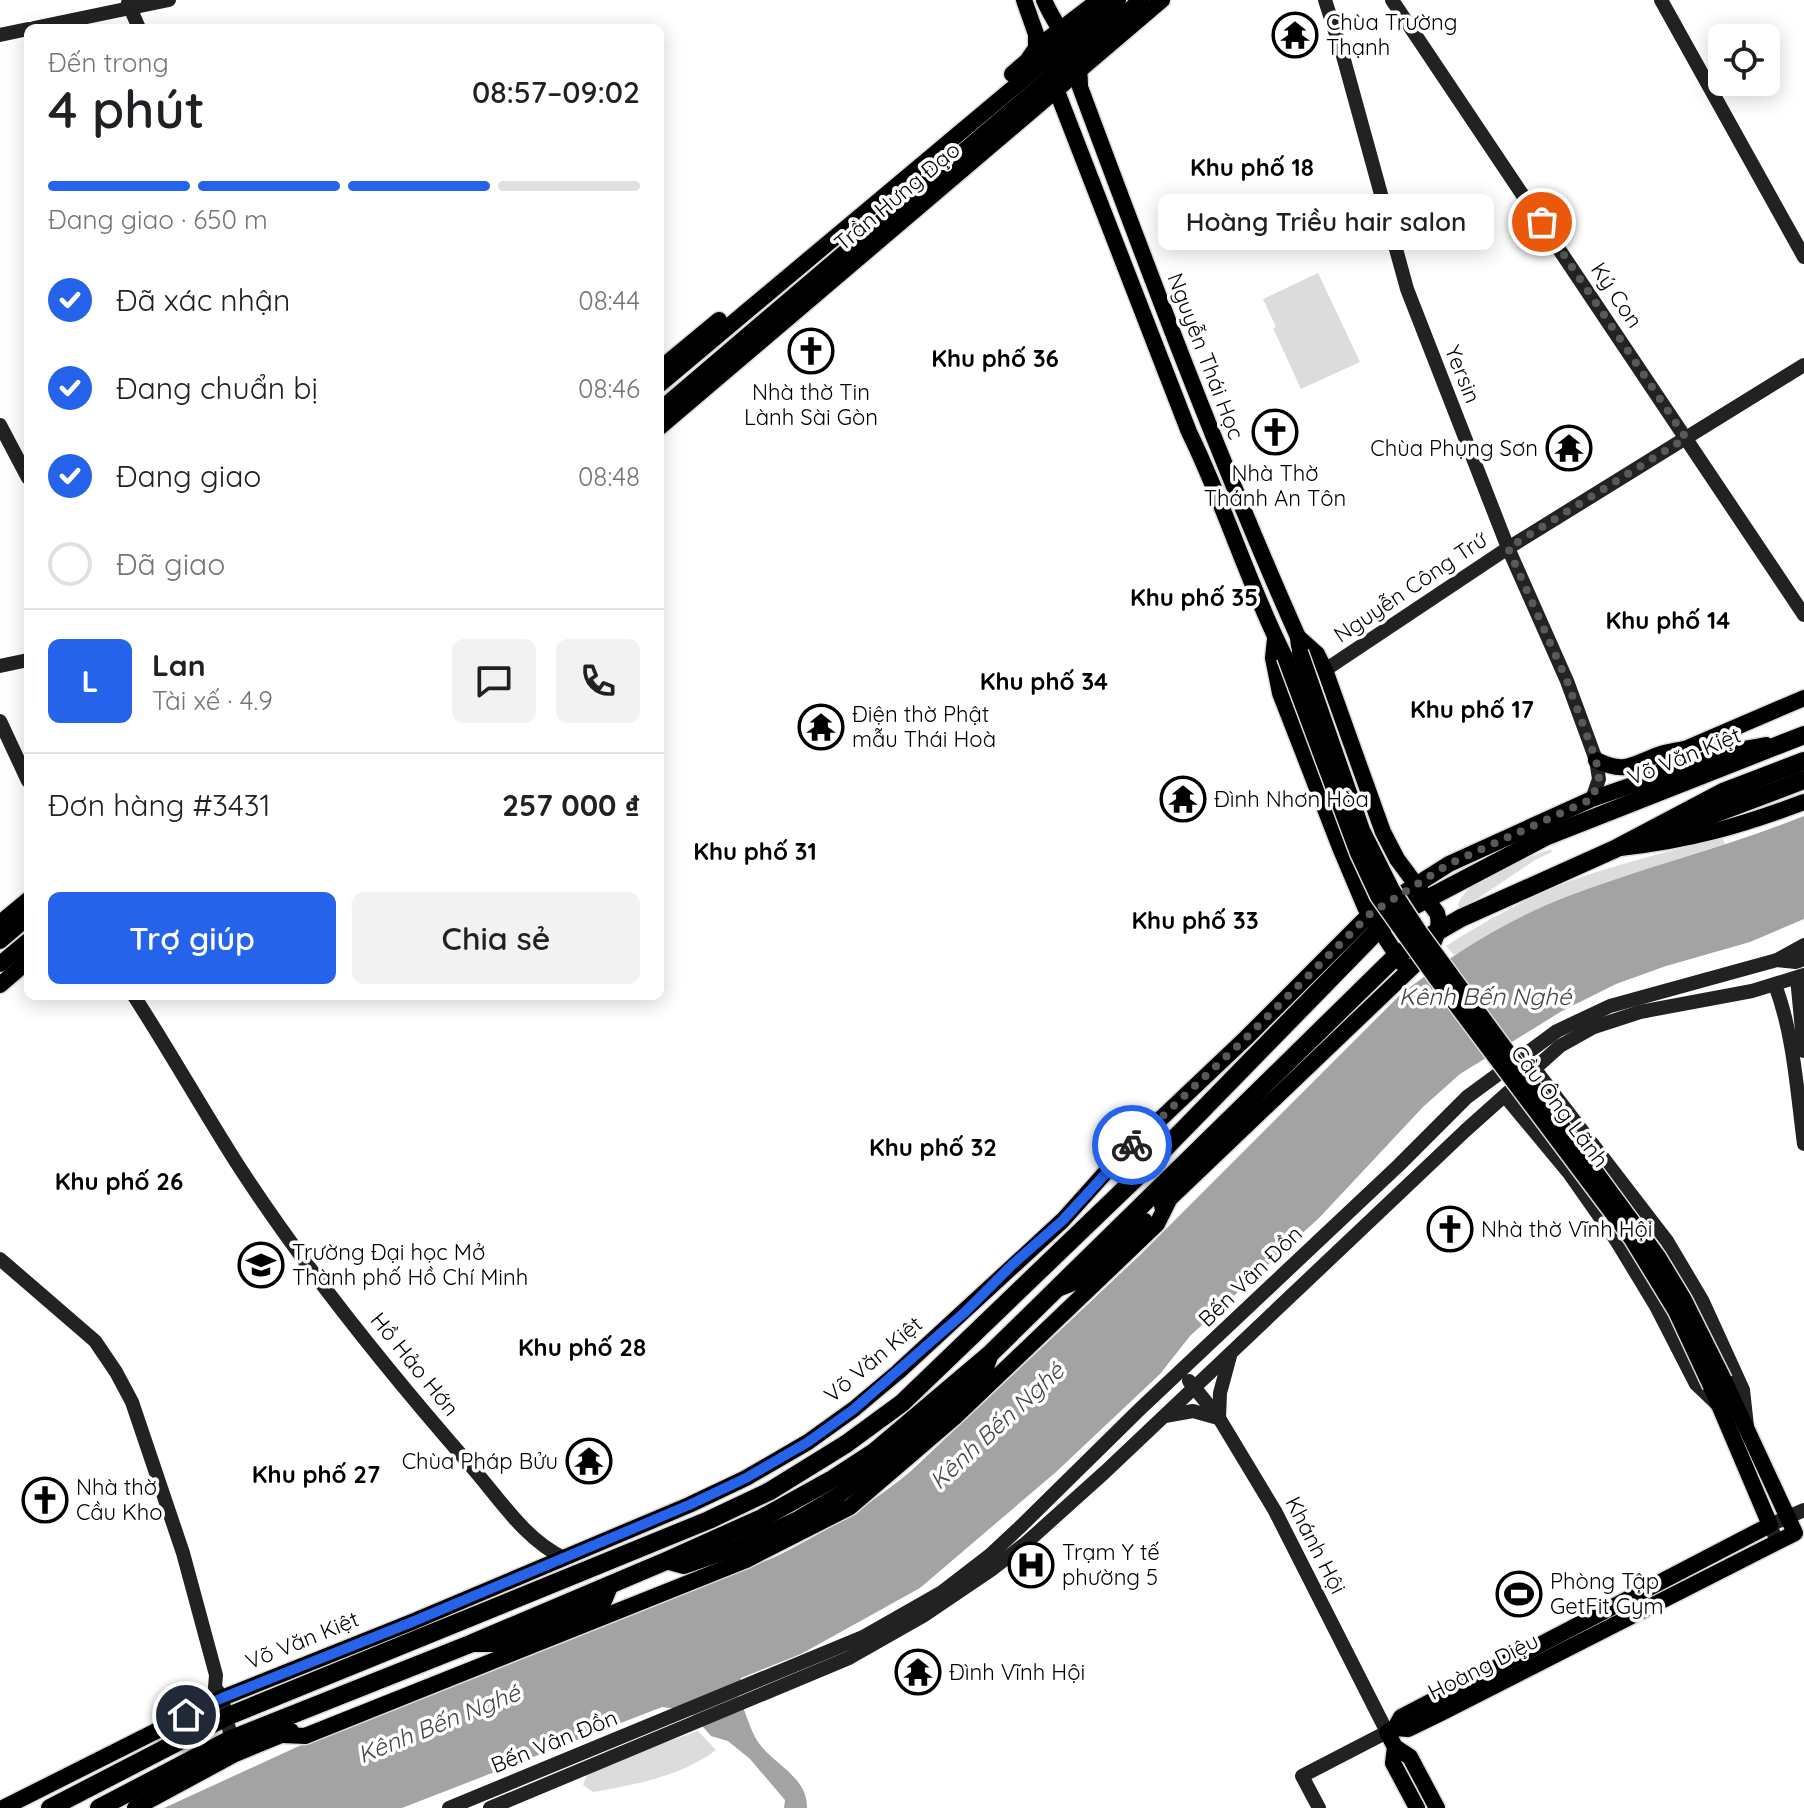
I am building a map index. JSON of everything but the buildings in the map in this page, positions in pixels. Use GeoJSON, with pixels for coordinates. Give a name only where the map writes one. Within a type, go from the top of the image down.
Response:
{"type":"FeatureCollection","features":[{"type":"Feature","properties":{"kind":"highway","name":"Võ Văn Kiệt"},"geometry":{"type":"LineString","coordinates":[[50,1808],[226,1717],[709,1520],[770,1491],[846,1444],[902,1403],[1136,1178],[1375,921],[1435,895],[1545,837],[1804,735]]}},
{"type":"Feature","properties":{"kind":"highway"},"geometry":{"type":"LineString","coordinates":[[99,1808],[387,1676],[470,1644],[762,1518],[831,1480],[874,1452],[991,1353],[1053,1290],[1438,931],[1615,849],[1723,792],[1804,761]]}},
{"type":"Feature","properties":{"kind":"highway"},"geometry":{"type":"LineString","coordinates":[[1615,849],[1804,780]]}},
{"type":"Feature","properties":{"kind":"highway"},"geometry":{"type":"LineString","coordinates":[[1435,895],[1451,915],[1461,918]]}},
{"type":"Feature","properties":{"kind":"main road"},"geometry":{"type":"LineString","coordinates":[[51,24],[129,4],[169,0]]}},
{"type":"Feature","properties":{"kind":"main road","name":"Nguyễn Thái Học"},"geometry":{"type":"LineString","coordinates":[[1024,0],[1189,432],[1210,473],[1275,637],[1273,658],[1280,693],[1341,850],[1359,894],[1402,962]]}},
{"type":"Feature","properties":{"kind":"main road","name":"Trần Hưng Đạo"},"geometry":{"type":"LineString","coordinates":[[1048,68],[1071,49],[1078,17],[1141,0]]}},
{"type":"Feature","properties":{"kind":"main road","name":"Trần Hưng Đạo"},"geometry":{"type":"LineString","coordinates":[[664,423],[695,388],[985,141],[1048,68],[1115,8],[1162,0]]}},
{"type":"Feature","properties":{"kind":"main road","name":"Yersin"},"geometry":{"type":"LineString","coordinates":[[1325,0],[1402,274],[1508,548],[1567,681],[1596,760],[1599,779],[1592,799]]}},
{"type":"Feature","properties":{"kind":"main road","name":"Ký Con"},"geometry":{"type":"LineString","coordinates":[[1392,0],[1804,615]]}},
{"type":"Feature","properties":{"kind":"main road"},"geometry":{"type":"LineString","coordinates":[[1661,0],[1804,257]]}},
{"type":"Feature","properties":{"kind":"main road"},"geometry":{"type":"LineString","coordinates":[[129,4],[137,24]]}},
{"type":"Feature","properties":{"kind":"main road"},"geometry":{"type":"LineString","coordinates":[[1047,7],[1078,17]]}},
{"type":"Feature","properties":{"kind":"main road","name":"Nguyễn Thái Học"},"geometry":{"type":"LineString","coordinates":[[1047,7],[1071,49],[1080,87],[1294,649]]}},
{"type":"Feature","properties":{"kind":"main road"},"geometry":{"type":"LineString","coordinates":[[0,35],[24,30]]}},
{"type":"Feature","properties":{"kind":"main road","name":"Trần Hưng Đạo"},"geometry":{"type":"LineString","coordinates":[[664,380],[714,331],[977,110],[1027,61],[1048,68]]}},
{"type":"Feature","properties":{"kind":"main road"},"geometry":{"type":"LineString","coordinates":[[817,244],[825,278]]}},
{"type":"Feature","properties":{"kind":"main road"},"geometry":{"type":"LineString","coordinates":[[1129,271],[1148,265]]}},
{"type":"Feature","properties":{"kind":"main road","name":"Trần Hưng Đạo"},"geometry":{"type":"LineString","coordinates":[[664,366],[714,331]]}},
{"type":"Feature","properties":{"kind":"main road","name":"Nguyễn Công Trứ"},"geometry":{"type":"LineString","coordinates":[[1325,670],[1508,548],[1804,365]]}},
{"type":"Feature","properties":{"kind":"main road","name":"Trần Hưng Đạo"},"geometry":{"type":"LineString","coordinates":[[664,407],[695,388]]}},
{"type":"Feature","properties":{"kind":"main road"},"geometry":{"type":"LineString","coordinates":[[0,425],[24,470]]}},
{"type":"Feature","properties":{"kind":"main road","name":"Nguyễn Thái Học"},"geometry":{"type":"LineString","coordinates":[[1275,637],[1294,649],[1317,654],[1383,832],[1415,884],[1435,895],[1440,922],[1438,931]]}},
{"type":"Feature","properties":{"kind":"main road","name":"Cầu Ông Lãnh"},"geometry":{"type":"LineString","coordinates":[[1294,649],[1362,830],[1392,890],[1420,933],[1658,1257],[1684,1300],[1718,1383],[1747,1426],[1796,1513],[1800,1530]]}},
{"type":"Feature","properties":{"kind":"main road"},"geometry":{"type":"LineString","coordinates":[[0,666],[24,661]]}},
{"type":"Feature","properties":{"kind":"main road","name":"Võ Văn Kiệt"},"geometry":{"type":"LineString","coordinates":[[1657,776],[1685,749],[1804,698]]}},
{"type":"Feature","properties":{"kind":"main road"},"geometry":{"type":"LineString","coordinates":[[0,721],[24,772]]}},
{"type":"Feature","properties":{"kind":"main road","name":"Võ Văn Kiệt"},"geometry":{"type":"LineString","coordinates":[[3,1808],[222,1698],[539,1569],[746,1478],[808,1442],[854,1409],[965,1312],[1063,1220],[1114,1163],[1351,933],[1375,921],[1415,884],[1449,864],[1592,799],[1727,752],[1782,743]]}},
{"type":"Feature","properties":{"kind":"main road"},"geometry":{"type":"LineString","coordinates":[[1596,760],[1611,768],[1623,769],[1660,754],[1685,749]]}},
{"type":"Feature","properties":{"kind":"main road"},"geometry":{"type":"LineString","coordinates":[[1615,849],[1673,843],[1740,826],[1804,802]]}},
{"type":"Feature","properties":{"kind":"main road"},"geometry":{"type":"LineString","coordinates":[[1341,850],[1383,832]]}},
{"type":"Feature","properties":{"kind":"main road"},"geometry":{"type":"LineString","coordinates":[[1397,859],[1410,865],[1449,864]]}},
{"type":"Feature","properties":{"kind":"main road"},"geometry":{"type":"LineString","coordinates":[[1351,933],[1356,922],[1359,894]]}},
{"type":"Feature","properties":{"kind":"main road"},"geometry":{"type":"LineString","coordinates":[[0,936],[24,905]]}},
{"type":"Feature","properties":{"kind":"main road"},"geometry":{"type":"LineString","coordinates":[[0,936],[24,920]]}},
{"type":"Feature","properties":{"kind":"main road"},"geometry":{"type":"LineString","coordinates":[[1777,960],[1804,945]]}},
{"type":"Feature","properties":{"kind":"main road"},"geometry":{"type":"LineString","coordinates":[[0,964],[22,959]]}},
{"type":"Feature","properties":{"kind":"main road"},"geometry":{"type":"LineString","coordinates":[[0,985],[22,959]]}},
{"type":"Feature","properties":{"kind":"main road","name":"Bến Vân Đồn"},"geometry":{"type":"LineString","coordinates":[[755,1690],[908,1613],[965,1575],[1019,1528],[1399,1165],[1453,1109],[1533,1047],[1557,1031],[1610,1006],[1777,960],[1796,962],[1804,959]]}},
{"type":"Feature","properties":{"kind":"main road"},"geometry":{"type":"LineString","coordinates":[[1053,1290],[1078,1281],[1169,1200],[1402,962]]}},
{"type":"Feature","properties":{"kind":"main road"},"geometry":{"type":"LineString","coordinates":[[1800,977],[1798,1001],[1804,1051]]}},
{"type":"Feature","properties":{"kind":"main road","name":"Bến Vân Đồn"},"geometry":{"type":"LineString","coordinates":[[755,1690],[876,1644],[991,1570],[1037,1534],[1560,1046],[1594,1027],[1652,1009],[1775,985],[1800,977]]}},
{"type":"Feature","properties":{"kind":"main road"},"geometry":{"type":"LineString","coordinates":[[1775,985],[1781,1004],[1804,1144]]}},
{"type":"Feature","properties":{"kind":"main road","name":"Hồ Hảo Hớn"},"geometry":{"type":"LineString","coordinates":[[136,1000],[236,1161],[324,1286],[415,1401],[544,1549],[564,1558]]}},
{"type":"Feature","properties":{"kind":"main road"},"geometry":{"type":"LineString","coordinates":[[1781,1004],[1798,1001]]}},
{"type":"Feature","properties":{"kind":"main road"},"geometry":{"type":"LineString","coordinates":[[1534,1068],[1667,1241],[1702,1300],[1743,1390],[1747,1426]]}},
{"type":"Feature","properties":{"kind":"main road"},"geometry":{"type":"LineString","coordinates":[[1505,1096],[1569,1173],[1616,1240],[1656,1306],[1696,1384],[1719,1406]]}},
{"type":"Feature","properties":{"kind":"main road"},"geometry":{"type":"LineString","coordinates":[[1525,1120],[1557,1097]]}},
{"type":"Feature","properties":{"kind":"main road"},"geometry":{"type":"LineString","coordinates":[[283,1735],[305,1736],[605,1617],[746,1560],[850,1507],[955,1417],[1157,1224],[1169,1200]]}},
{"type":"Feature","properties":{"kind":"main road"},"geometry":{"type":"LineString","coordinates":[[0,1259],[95,1341],[132,1402],[183,1553],[216,1675],[215,1687],[222,1698],[233,1747]]}},
{"type":"Feature","properties":{"kind":"main road"},"geometry":{"type":"LineString","coordinates":[[1163,1417],[1193,1411],[1219,1418],[1220,1393],[1231,1354]]}},
{"type":"Feature","properties":{"kind":"main road","name":"Khánh Hội"},"geometry":{"type":"LineString","coordinates":[[1181,1372],[1219,1418],[1279,1518],[1391,1730],[1395,1747],[1393,1763],[1417,1808]]}},
{"type":"Feature","properties":{"kind":"main road","name":"Cầu Ông Lãnh"},"geometry":{"type":"LineString","coordinates":[[1718,1383],[1719,1406],[1777,1541]]}},
{"type":"Feature","properties":{"kind":"main road","name":"Hoàng Diệu"},"geometry":{"type":"LineString","coordinates":[[1391,1730],[1401,1717],[1796,1513]]}},
{"type":"Feature","properties":{"kind":"main road","name":"Hoàng Diệu"},"geometry":{"type":"LineString","coordinates":[[1319,1808],[1302,1776],[1391,1730],[1408,1729],[1441,1713],[1800,1530]]}},
{"type":"Feature","properties":{"kind":"main road"},"geometry":{"type":"LineString","coordinates":[[539,1569],[544,1549]]}},
{"type":"Feature","properties":{"kind":"main road"},"geometry":{"type":"LineString","coordinates":[[135,1808],[233,1747],[283,1735],[372,1698],[387,1676]]}},
{"type":"Feature","properties":{"kind":"main road"},"geometry":{"type":"LineString","coordinates":[[678,1720],[755,1690]]}},
{"type":"Feature","properties":{"kind":"main road","name":"Bến Vân Đồn"},"geometry":{"type":"LineString","coordinates":[[449,1808],[678,1720]]}},
{"type":"Feature","properties":{"kind":"main road","name":"Bến Vân Đồn"},"geometry":{"type":"LineString","coordinates":[[490,1808],[678,1720]]}},
{"type":"Feature","properties":{"kind":"main road","name":"Khánh Hội"},"geometry":{"type":"LineString","coordinates":[[1395,1747],[1410,1757],[1437,1808]]}},
{"type":"Feature","properties":{"kind":"shaded area"},"geometry":{"type":"Polygon","coordinates":[[[1318,273],[1360,362],[1301,389],[1263,299],[1318,273]]]}},
{"type":"Feature","properties":{"kind":"shaded area"},"geometry":{"type":"Polygon","coordinates":[[[1722,837],[1725,844],[1586,892],[1519,921],[1454,955],[1446,946],[1552,888],[1623,864],[1722,837]]]}},
{"type":"Feature","properties":{"kind":"shaded area"},"geometry":{"type":"Polygon","coordinates":[[[1551,849],[1552,852],[1461,910],[1458,905],[1472,886],[1513,864],[1551,849]]]}},
{"type":"Feature","properties":{"kind":"shaded area"},"geometry":{"type":"Polygon","coordinates":[[[698,1731],[716,1750],[688,1767],[641,1782],[593,1792],[583,1785],[589,1769],[698,1731]]]}},
{"type":"Feature","properties":{"kind":"water","name":"Kênh Bến Nghé"},"geometry":{"type":"Polygon","coordinates":[[[1804,816],[1804,919],[1750,942],[1616,984],[1562,1011],[1460,1074],[1423,1107],[1319,1218],[1190,1336],[1160,1374],[1056,1472],[920,1588],[801,1654],[741,1678],[737,1694],[755,1737],[764,1750],[796,1779],[806,1797],[807,1808],[784,1808],[785,1800],[750,1759],[728,1741],[711,1736],[688,1710],[662,1707],[402,1808],[164,1808],[299,1746],[775,1557],[845,1518],[911,1471],[1139,1256],[1398,997],[1417,982],[1478,941],[1566,897],[1804,816]]]}},
{"type":"Feature","properties":{"kind":"way so far"},"geometry":{"type":"LineString","coordinates":[[1132,1145],[1246,1038],[1370,914],[1449,864],[1592,799],[1599,779],[1596,760],[1567,681],[1508,548],[1686,438],[1542,222]]}},
{"type":"Feature","properties":{"kind":"place","name":"Chùa Trường Thạnh"},"geometry":{"type":"Point","coordinates":[1295,35]}},
{"type":"Feature","properties":{"kind":"place","name":"Hoàng Triều hair salon"},"geometry":{"type":"Point","coordinates":[1542,222]}},
{"type":"Feature","properties":{"kind":"place","name":"Nhà thờ Tin Lành Sài Gòn"},"geometry":{"type":"Point","coordinates":[811,351]}},
{"type":"Feature","properties":{"kind":"place","name":"Nhà Thờ Thánh An Tôn"},"geometry":{"type":"Point","coordinates":[1275,432]}},
{"type":"Feature","properties":{"kind":"place","name":"Chùa Phụng Sơn"},"geometry":{"type":"Point","coordinates":[1569,448]}},
{"type":"Feature","properties":{"kind":"place","name":"Điện thờ Phật mẫu Thái Hoà"},"geometry":{"type":"Point","coordinates":[821,727]}},
{"type":"Feature","properties":{"kind":"place","name":"Đình Nhơn Hòa"},"geometry":{"type":"Point","coordinates":[1183,799]}},
{"type":"Feature","properties":{"kind":"place","name":"Nhà thờ Vĩnh Hội"},"geometry":{"type":"Point","coordinates":[1450,1229]}},
{"type":"Feature","properties":{"kind":"place","name":"Trường Đại học Mở Thành phố Hồ Chí Minh"},"geometry":{"type":"Point","coordinates":[261,1265]}},
{"type":"Feature","properties":{"kind":"place","name":"Chùa Pháp Bửu"},"geometry":{"type":"Point","coordinates":[589,1461]}},
{"type":"Feature","properties":{"kind":"place","name":"Nhà thờ Cầu Kho"},"geometry":{"type":"Point","coordinates":[45,1500]}},
{"type":"Feature","properties":{"kind":"place","name":"Trạm Y tế phường 5"},"geometry":{"type":"Point","coordinates":[1031,1565]}},
{"type":"Feature","properties":{"kind":"place","name":"Phòng Tập GetFit Gym"},"geometry":{"type":"Point","coordinates":[1519,1594]}},
{"type":"Feature","properties":{"kind":"place","name":"Đình Vĩnh Hội"},"geometry":{"type":"Point","coordinates":[918,1672]}},
{"type":"Feature","properties":{"kind":"district","name":"Khu phố 18"},"geometry":{"type":"Point","coordinates":[1252,168]}},
{"type":"Feature","properties":{"kind":"district","name":"Khu phố 36"},"geometry":{"type":"Point","coordinates":[995,359]}},
{"type":"Feature","properties":{"kind":"district","name":"Khu phố 35"},"geometry":{"type":"Point","coordinates":[1194,598]}},
{"type":"Feature","properties":{"kind":"district","name":"Khu phố 14"},"geometry":{"type":"Point","coordinates":[1668,621]}},
{"type":"Feature","properties":{"kind":"district","name":"Khu phố 34"},"geometry":{"type":"Point","coordinates":[1044,682]}},
{"type":"Feature","properties":{"kind":"district","name":"Khu phố 17"},"geometry":{"type":"Point","coordinates":[1472,710]}},
{"type":"Feature","properties":{"kind":"district","name":"Khu phố 31"},"geometry":{"type":"Point","coordinates":[755,852]}},
{"type":"Feature","properties":{"kind":"district","name":"Khu phố 33"},"geometry":{"type":"Point","coordinates":[1195,921]}},
{"type":"Feature","properties":{"kind":"district","name":"Khu phố 32"},"geometry":{"type":"Point","coordinates":[933,1148]}},
{"type":"Feature","properties":{"kind":"district","name":"Khu phố 26"},"geometry":{"type":"Point","coordinates":[119,1182]}},
{"type":"Feature","properties":{"kind":"district","name":"Khu phố 28"},"geometry":{"type":"Point","coordinates":[582,1348]}},
{"type":"Feature","properties":{"kind":"district","name":"Khu phố 27"},"geometry":{"type":"Point","coordinates":[316,1475]}},
{"type":"Feature","properties":{"kind":"route"},"geometry":{"type":"LineString","coordinates":[[186,1715],[689,1505],[746,1478],[808,1442],[854,1409],[965,1312],[1063,1220],[1132,1145]]}}]}
